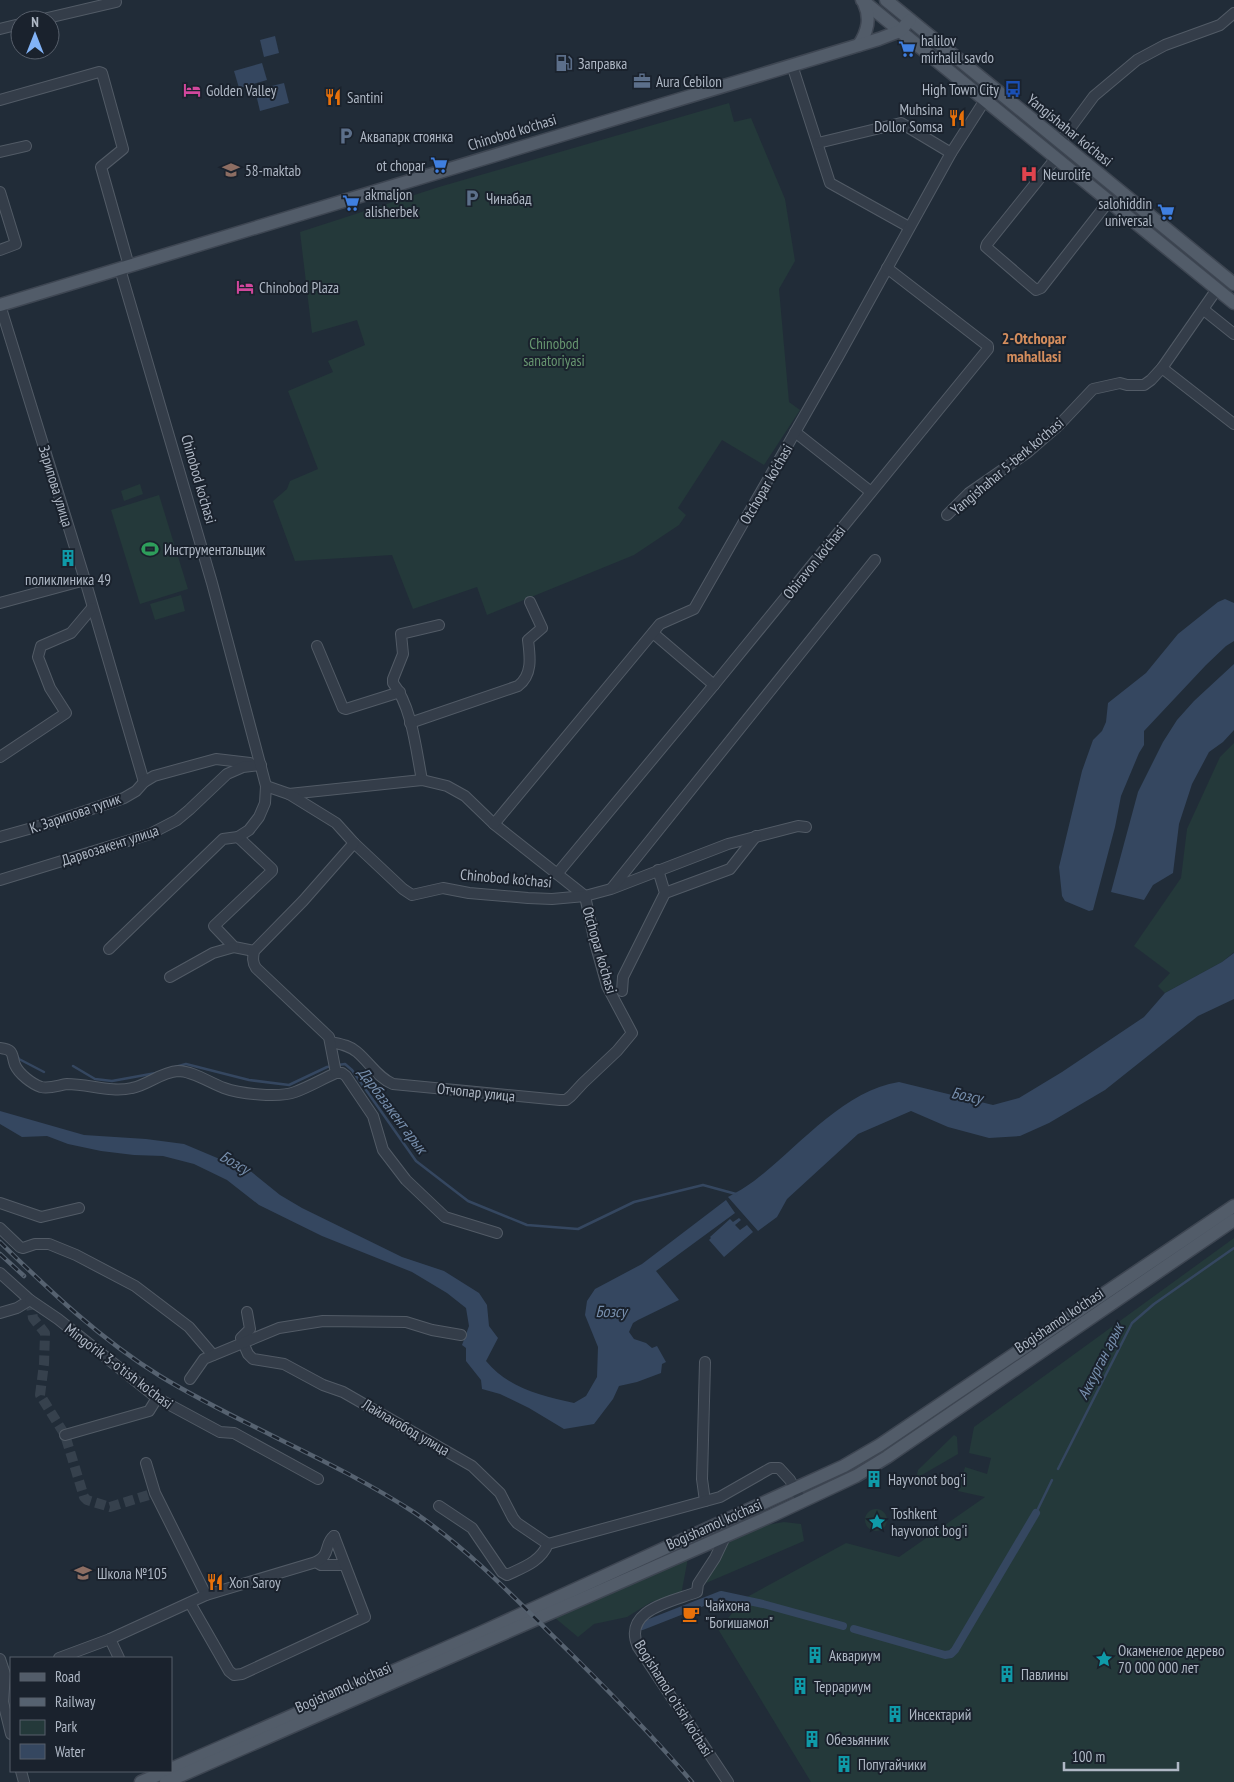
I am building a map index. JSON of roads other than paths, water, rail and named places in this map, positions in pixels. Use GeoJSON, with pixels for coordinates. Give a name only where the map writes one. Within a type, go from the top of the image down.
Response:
{"type":"FeatureCollection","features":[{"type":"Feature","properties":{"kind":"main road","name":"Yangishahar ko‘chasi"},"geometry":{"type":"LineString","coordinates":[[862,0],[1234,303]]}},
{"type":"Feature","properties":{"kind":"main road"},"geometry":{"type":"LineString","coordinates":[[859,45],[865,35],[869,17],[862,0]]}},
{"type":"Feature","properties":{"kind":"main road","name":"Yangishahar ko‘chasi"},"geometry":{"type":"LineString","coordinates":[[886,0],[1148,214],[1232,279]]}},
{"type":"Feature","properties":{"kind":"main road","name":"Chinobod ko'chasi"},"geometry":{"type":"LineString","coordinates":[[0,305],[859,45],[900,31],[910,20]]}},
{"type":"Feature","properties":{"kind":"main road"},"geometry":{"type":"LineString","coordinates":[[1082,179],[1091,167]]}},
{"type":"Feature","properties":{"kind":"main road"},"geometry":{"type":"LineString","coordinates":[[1138,225],[1148,214]]}},
{"type":"Feature","properties":{"kind":"main road","name":"Bogishamol ko'chasi"},"geometry":{"type":"LineString","coordinates":[[166,1782],[726,1537],[856,1476],[888,1457],[1169,1258],[1234,1206]]}},
{"type":"Feature","properties":{"kind":"main road","name":"Bogishamol ko'chasi"},"geometry":{"type":"LineString","coordinates":[[172,1769],[472,1637],[796,1490],[863,1456],[1169,1258],[1234,1220]]}},
{"type":"Feature","properties":{"kind":"main road"},"geometry":{"type":"LineString","coordinates":[[141,1782],[165,1772]]}},
{"type":"Feature","properties":{"kind":"street"},"geometry":{"type":"LineString","coordinates":[[60,15],[116,2]]}},
{"type":"Feature","properties":{"kind":"street"},"geometry":{"type":"LineString","coordinates":[[1060,142],[1094,96],[1137,60],[1165,45],[1220,25],[1234,13]]}},
{"type":"Feature","properties":{"kind":"street"},"geometry":{"type":"LineString","coordinates":[[792,65],[830,182],[908,227]]}},
{"type":"Feature","properties":{"kind":"street"},"geometry":{"type":"LineString","coordinates":[[0,100],[99,72],[102,73],[123,149],[101,167],[124,267]]}},
{"type":"Feature","properties":{"kind":"street","name":"Otchopar ko'chasi"},"geometry":{"type":"LineString","coordinates":[[494,824],[660,624],[694,609],[887,268],[908,227],[951,152],[985,100]]}},
{"type":"Feature","properties":{"kind":"street"},"geometry":{"type":"LineString","coordinates":[[818,143],[900,123],[951,152]]}},
{"type":"Feature","properties":{"kind":"street"},"geometry":{"type":"LineString","coordinates":[[0,152],[26,146]]}},
{"type":"Feature","properties":{"kind":"street"},"geometry":{"type":"LineString","coordinates":[[1056,158],[986,247],[1036,290],[1041,288],[1109,201]]}},
{"type":"Feature","properties":{"kind":"street"},"geometry":{"type":"LineString","coordinates":[[0,192],[16,244],[0,250]]}},
{"type":"Feature","properties":{"kind":"street","name":"Chinobod ko'chasi"},"geometry":{"type":"LineString","coordinates":[[124,267],[266,786]]}},
{"type":"Feature","properties":{"kind":"street","name":"Obiravon ko'chasi"},"geometry":{"type":"LineString","coordinates":[[557,874],[988,350],[988,346],[887,268]]}},
{"type":"Feature","properties":{"kind":"street","name":"Yangishahar 5-berk ko'chasi"},"geometry":{"type":"LineString","coordinates":[[947,516],[969,493],[1028,452],[1059,425],[1093,389],[1120,383],[1127,385],[1144,384],[1151,380],[1162,368],[1217,289]]}},
{"type":"Feature","properties":{"kind":"street","name":"Зарипова улица"},"geometry":{"type":"LineString","coordinates":[[0,305],[85,580],[144,782]]}},
{"type":"Feature","properties":{"kind":"street"},"geometry":{"type":"LineString","coordinates":[[1204,310],[1234,334]]}},
{"type":"Feature","properties":{"kind":"street"},"geometry":{"type":"LineString","coordinates":[[1162,368],[1234,424]]}},
{"type":"Feature","properties":{"kind":"street"},"geometry":{"type":"LineString","coordinates":[[795,432],[871,492]]}},
{"type":"Feature","properties":{"kind":"street"},"geometry":{"type":"LineString","coordinates":[[611,889],[875,560]]}},
{"type":"Feature","properties":{"kind":"street"},"geometry":{"type":"LineString","coordinates":[[0,603],[85,580]]}},
{"type":"Feature","properties":{"kind":"street"},"geometry":{"type":"LineString","coordinates":[[410,723],[518,686],[524,682],[530,663],[528,640],[543,627],[530,602]]}},
{"type":"Feature","properties":{"kind":"street"},"geometry":{"type":"LineString","coordinates":[[0,758],[66,713],[50,688],[38,657],[42,646],[70,633],[92,608]]}},
{"type":"Feature","properties":{"kind":"street"},"geometry":{"type":"LineString","coordinates":[[422,780],[410,723],[400,692],[393,683],[403,654],[401,634],[439,625]]}},
{"type":"Feature","properties":{"kind":"street"},"geometry":{"type":"LineString","coordinates":[[653,633],[714,685]]}},
{"type":"Feature","properties":{"kind":"street"},"geometry":{"type":"LineString","coordinates":[[317,646],[343,708],[346,709],[400,692]]}},
{"type":"Feature","properties":{"kind":"street","name":"К. Зарипова тупик"},"geometry":{"type":"LineString","coordinates":[[0,837],[110,803],[136,792],[144,782],[154,776],[216,759],[261,765]]}},
{"type":"Feature","properties":{"kind":"street","name":"Дарвозакент улица"},"geometry":{"type":"LineString","coordinates":[[0,880],[150,834],[171,824],[189,810],[226,774],[243,767],[261,765]]}},
{"type":"Feature","properties":{"kind":"street","name":"Otchopar ko'chasi"},"geometry":{"type":"LineString","coordinates":[[266,786],[289,794],[422,780],[447,786],[465,796],[494,824],[585,896],[595,943],[608,986],[632,1033],[618,1051]]}},
{"type":"Feature","properties":{"kind":"street"},"geometry":{"type":"LineString","coordinates":[[109,949],[223,839],[238,837],[249,830],[259,817],[265,803],[266,786]]}},
{"type":"Feature","properties":{"kind":"street","name":"Chinobod ko'chasi"},"geometry":{"type":"LineString","coordinates":[[289,794],[336,823],[354,843],[409,894],[443,888],[528,898],[552,899],[585,896],[611,889],[728,844],[798,826],[806,827]]}},
{"type":"Feature","properties":{"kind":"street"},"geometry":{"type":"LineString","coordinates":[[622,991],[626,970],[665,893],[730,869],[756,836]]}},
{"type":"Feature","properties":{"kind":"street"},"geometry":{"type":"LineString","coordinates":[[234,947],[214,925],[270,874],[272,869],[238,837]]}},
{"type":"Feature","properties":{"kind":"street"},"geometry":{"type":"LineString","coordinates":[[170,977],[213,953],[234,947],[254,951],[303,901],[354,843]]}},
{"type":"Feature","properties":{"kind":"street"},"geometry":{"type":"LineString","coordinates":[[658,870],[665,893]]}},
{"type":"Feature","properties":{"kind":"street","name":"Отчопар улица"},"geometry":{"type":"LineString","coordinates":[[254,951],[253,961],[256,968],[329,1037],[331,1042],[347,1046],[357,1052],[370,1066],[388,1082],[393,1084],[566,1100],[618,1051]]}},
{"type":"Feature","properties":{"kind":"street"},"geometry":{"type":"LineString","coordinates":[[331,1042],[336,1073]]}},
{"type":"Feature","properties":{"kind":"street"},"geometry":{"type":"LineString","coordinates":[[0,1048],[8,1049],[13,1054],[16,1066],[30,1080],[44,1087],[69,1084],[129,1089],[162,1075],[177,1071],[194,1074],[228,1090],[280,1095],[294,1092],[336,1073],[342,1073],[373,1116],[383,1150],[406,1180],[445,1216],[497,1233]]}},
{"type":"Feature","properties":{"kind":"street"},"geometry":{"type":"LineString","coordinates":[[0,1203],[41,1217],[78,1208]]}},
{"type":"Feature","properties":{"kind":"street"},"geometry":{"type":"LineString","coordinates":[[0,1228],[20,1248],[35,1244],[49,1244],[76,1255],[135,1286],[189,1327],[213,1355]]}},
{"type":"Feature","properties":{"kind":"street","name":"Mingo'rik 3-o'tish ko'chasi"},"geometry":{"type":"LineString","coordinates":[[0,1273],[30,1300],[72,1330],[157,1398],[220,1432],[234,1433],[318,1479]]}},
{"type":"Feature","properties":{"kind":"street"},"geometry":{"type":"LineString","coordinates":[[0,1313],[17,1308],[30,1300]]}},
{"type":"Feature","properties":{"kind":"street"},"geometry":{"type":"LineString","coordinates":[[242,1344],[241,1338],[250,1329],[247,1312]]}},
{"type":"Feature","properties":{"kind":"street"},"geometry":{"type":"LineString","coordinates":[[190,1379],[204,1359],[279,1328],[323,1321],[406,1322],[432,1330],[461,1334]]}},
{"type":"Feature","properties":{"kind":"street","name":"Лайлакобод улица"},"geometry":{"type":"LineString","coordinates":[[242,1344],[253,1359],[284,1364],[323,1385],[343,1392],[466,1462],[500,1493],[517,1523],[548,1544]]}},
{"type":"Feature","properties":{"kind":"street"},"geometry":{"type":"LineString","coordinates":[[704,1501],[702,1479],[705,1362]]}},
{"type":"Feature","properties":{"kind":"street"},"geometry":{"type":"LineString","coordinates":[[65,1436],[150,1411],[157,1398]]}},
{"type":"Feature","properties":{"kind":"street"},"geometry":{"type":"LineString","coordinates":[[146,1463],[155,1493],[206,1595]]}},
{"type":"Feature","properties":{"kind":"street"},"geometry":{"type":"LineString","coordinates":[[439,1506],[472,1528],[504,1574],[507,1575],[535,1561],[542,1555],[548,1544],[720,1497],[771,1468],[779,1468],[790,1480],[802,1502]]}},
{"type":"Feature","properties":{"kind":"street"},"geometry":{"type":"LineString","coordinates":[[62,1657],[110,1639],[206,1595],[323,1559],[330,1540],[334,1536],[365,1617],[242,1674],[234,1675],[229,1671],[190,1603]]}},
{"type":"Feature","properties":{"kind":"street","name":"Bogishamol o'tish ko'chasi"},"geometry":{"type":"LineString","coordinates":[[726,1537],[698,1584],[697,1592],[644,1613],[637,1622],[634,1633],[638,1648],[728,1782]]}},
{"type":"Feature","properties":{"kind":"street"},"geometry":{"type":"LineString","coordinates":[[316,1562],[321,1565],[344,1565]]}},
{"type":"Feature","properties":{"kind":"street"},"geometry":{"type":"LineString","coordinates":[[110,1639],[119,1657]]}},
{"type":"Feature","properties":{"kind":"street"},"geometry":{"type":"LineString","coordinates":[[0,1659],[8,1674],[3,1702],[10,1730]]}},
{"type":"Feature","properties":{"kind":"water"},"geometry":{"type":"Polygon","coordinates":[[[275,36],[279,53],[264,57],[260,40],[275,36]]]}},
{"type":"Feature","properties":{"kind":"water"},"geometry":{"type":"Polygon","coordinates":[[[262,63],[267,80],[239,88],[234,71],[262,63]]]}},
{"type":"Feature","properties":{"kind":"water"},"geometry":{"type":"Polygon","coordinates":[[[284,83],[289,103],[260,111],[255,90],[284,83]]]}},
{"type":"Feature","properties":{"kind":"water"},"geometry":{"type":"Polygon","coordinates":[[[1225,599],[1234,603],[1234,641],[1206,665],[1144,731],[1144,745],[1121,796],[1115,827],[1093,910],[1089,911],[1065,901],[1062,896],[1059,867],[1082,771],[1093,740],[1102,731],[1106,722],[1108,703],[1146,673],[1178,634],[1218,602],[1225,599]]]}},
{"type":"Feature","properties":{"kind":"water"},"geometry":{"type":"Polygon","coordinates":[[[1234,664],[1234,730],[1223,742],[1209,752],[1192,784],[1179,824],[1173,873],[1153,885],[1144,900],[1111,892],[1138,792],[1163,742],[1177,720],[1194,701],[1234,664]]]}},
{"type":"Feature","properties":{"kind":"water","name":"Бозсу"},"geometry":{"type":"Polygon","coordinates":[[[1234,953],[1234,999],[1198,1016],[1105,1090],[1049,1123],[1020,1136],[989,1138],[948,1127],[911,1111],[858,1134],[787,1199],[777,1217],[758,1231],[728,1197],[771,1168],[822,1122],[858,1097],[878,1087],[899,1082],[993,1105],[1019,1098],[1062,1072],[1144,1017],[1165,993],[1222,962],[1234,953]]]}},
{"type":"Feature","properties":{"kind":"water","name":"Бозсу"},"geometry":{"type":"Polygon","coordinates":[[[0,1111],[84,1135],[146,1139],[184,1144],[222,1160],[243,1165],[280,1195],[302,1208],[402,1257],[444,1271],[479,1293],[487,1305],[489,1326],[498,1338],[486,1361],[504,1378],[526,1390],[574,1403],[586,1396],[597,1377],[598,1347],[585,1315],[587,1301],[595,1289],[642,1264],[726,1200],[735,1213],[656,1271],[679,1300],[633,1323],[629,1332],[634,1339],[646,1343],[652,1348],[657,1346],[666,1362],[662,1364],[661,1373],[637,1382],[619,1386],[613,1399],[594,1424],[564,1429],[529,1408],[500,1394],[482,1389],[481,1380],[466,1361],[466,1348],[462,1345],[469,1326],[466,1308],[447,1293],[412,1272],[322,1236],[259,1205],[227,1180],[194,1164],[163,1156],[101,1151],[68,1144],[47,1136],[22,1137],[0,1124],[0,1111]]]}},
{"type":"Feature","properties":{"kind":"water"},"geometry":{"type":"Polygon","coordinates":[[[739,1218],[741,1220],[735,1225],[740,1230],[747,1225],[753,1232],[724,1257],[709,1240],[710,1237],[730,1219],[733,1222],[739,1218]]]}},
{"type":"Feature","properties":{"kind":"waterway","name":"Дарбазакент арык"},"geometry":{"type":"LineString","coordinates":[[16,1054],[19,1059],[44,1072]]}},
{"type":"Feature","properties":{"kind":"waterway","name":"Дарбазакент арык"},"geometry":{"type":"LineString","coordinates":[[175,1067],[186,1064],[249,1080],[289,1085],[333,1066]]}},
{"type":"Feature","properties":{"kind":"waterway","name":"Дарбазакент арык"},"geometry":{"type":"LineString","coordinates":[[338,1065],[345,1064],[352,1070],[416,1161],[468,1201],[527,1225],[578,1229],[634,1202],[703,1185],[736,1194]]}},
{"type":"Feature","properties":{"kind":"waterway","name":"Дарбазакент арык"},"geometry":{"type":"LineString","coordinates":[[73,1066],[95,1079],[112,1081],[156,1073]]}},
{"type":"Feature","properties":{"kind":"waterway","name":"Аккурган арык"},"geometry":{"type":"LineString","coordinates":[[1058,1469],[1132,1323],[1154,1304],[1234,1248]]}},
{"type":"Feature","properties":{"kind":"waterway","name":"Аккурган арык"},"geometry":{"type":"LineString","coordinates":[[1036,1513],[1052,1480]]}},
{"type":"Feature","properties":{"kind":"waterway"},"geometry":{"type":"LineString","coordinates":[[854,1629],[945,1655],[951,1654],[1036,1513]]}},
{"type":"Feature","properties":{"kind":"waterway"},"geometry":{"type":"LineString","coordinates":[[642,1626],[721,1595],[763,1604],[843,1626]]}},
{"type":"Feature","properties":{"kind":"tunnel"},"geometry":{"type":"LineString","coordinates":[[30,1300],[33,1318],[45,1333],[40,1395],[65,1435],[84,1497],[87,1500],[110,1507],[155,1493]]}},
{"type":"Feature","properties":{"kind":"railway"},"geometry":{"type":"LineString","coordinates":[[0,1242],[76,1314],[138,1362],[223,1411],[353,1476],[415,1513],[451,1540],[486,1570],[588,1670],[692,1782]]}},
{"type":"Feature","properties":{"kind":"railway"},"geometry":{"type":"LineString","coordinates":[[0,1254],[24,1276]]}},
{"type":"Feature","properties":{"kind":"place","name":"halilov mirhalil savdo"},"geometry":{"type":"Point","coordinates":[907,49]}},
{"type":"Feature","properties":{"kind":"place","name":"Заправка"},"geometry":{"type":"Point","coordinates":[564,63]}},
{"type":"Feature","properties":{"kind":"place","name":"Aura Cebilon"},"geometry":{"type":"Point","coordinates":[642,81]}},
{"type":"Feature","properties":{"kind":"place","name":"High Town City"},"geometry":{"type":"Point","coordinates":[1013,89]}},
{"type":"Feature","properties":{"kind":"place","name":"Golden Valley"},"geometry":{"type":"Point","coordinates":[192,90]}},
{"type":"Feature","properties":{"kind":"place","name":"Santini"},"geometry":{"type":"Point","coordinates":[333,97]}},
{"type":"Feature","properties":{"kind":"place","name":"Muhsina Dollor Somsa"},"geometry":{"type":"Point","coordinates":[957,118]}},
{"type":"Feature","properties":{"kind":"place","name":"Аквапарк стоянка"},"geometry":{"type":"Point","coordinates":[346,136]}},
{"type":"Feature","properties":{"kind":"place","name":"ot chopar"},"geometry":{"type":"Point","coordinates":[439,165]}},
{"type":"Feature","properties":{"kind":"place","name":"58-maktab"},"geometry":{"type":"Point","coordinates":[231,170]}},
{"type":"Feature","properties":{"kind":"place","name":"Neurolife"},"geometry":{"type":"Point","coordinates":[1029,174]}},
{"type":"Feature","properties":{"kind":"place","name":"Чинабад"},"geometry":{"type":"Point","coordinates":[472,198]}},
{"type":"Feature","properties":{"kind":"place","name":"akmaljon alisherbek"},"geometry":{"type":"Point","coordinates":[351,203]}},
{"type":"Feature","properties":{"kind":"place","name":"salohiddin universal"},"geometry":{"type":"Point","coordinates":[1166,212]}},
{"type":"Feature","properties":{"kind":"place","name":"Chinobod Plaza"},"geometry":{"type":"Point","coordinates":[245,287]}},
{"type":"Feature","properties":{"kind":"place","name":"Инструментальщик"},"geometry":{"type":"Point","coordinates":[150,549]}},
{"type":"Feature","properties":{"kind":"place","name":"поликлиника 49"},"geometry":{"type":"Point","coordinates":[68,558]}},
{"type":"Feature","properties":{"kind":"place","name":"Hayvonot bog'i"},"geometry":{"type":"Point","coordinates":[874,1479]}},
{"type":"Feature","properties":{"kind":"place","name":"Toshkent hayvonot bog'i"},"geometry":{"type":"Point","coordinates":[877,1522]}},
{"type":"Feature","properties":{"kind":"place","name":"Школа №105"},"geometry":{"type":"Point","coordinates":[83,1573]}},
{"type":"Feature","properties":{"kind":"place","name":"Xon Saroy"},"geometry":{"type":"Point","coordinates":[215,1582]}},
{"type":"Feature","properties":{"kind":"place","name":"Чайхона \"Богишамол\""},"geometry":{"type":"Point","coordinates":[691,1614]}},
{"type":"Feature","properties":{"kind":"place","name":"Аквариум"},"geometry":{"type":"Point","coordinates":[815,1655]}},
{"type":"Feature","properties":{"kind":"place","name":"Окаменелое дерево 70 000 000 лет"},"geometry":{"type":"Point","coordinates":[1104,1659]}},
{"type":"Feature","properties":{"kind":"place","name":"Павлины"},"geometry":{"type":"Point","coordinates":[1007,1674]}},
{"type":"Feature","properties":{"kind":"place","name":"Террариум"},"geometry":{"type":"Point","coordinates":[800,1686]}},
{"type":"Feature","properties":{"kind":"place","name":"Инсектарий"},"geometry":{"type":"Point","coordinates":[895,1714]}},
{"type":"Feature","properties":{"kind":"place","name":"Обезьянник"},"geometry":{"type":"Point","coordinates":[812,1739]}},
{"type":"Feature","properties":{"kind":"place","name":"Попугайчики"},"geometry":{"type":"Point","coordinates":[844,1764]}},
{"type":"Feature","properties":{"kind":"district","name":"2-Otchopar mahallasi"},"geometry":{"type":"Point","coordinates":[1034,347]}},
{"type":"Feature","properties":{"kind":"park label","name":"Chinobod sanatoriyasi"},"geometry":{"type":"Point","coordinates":[554,352]}}]}
